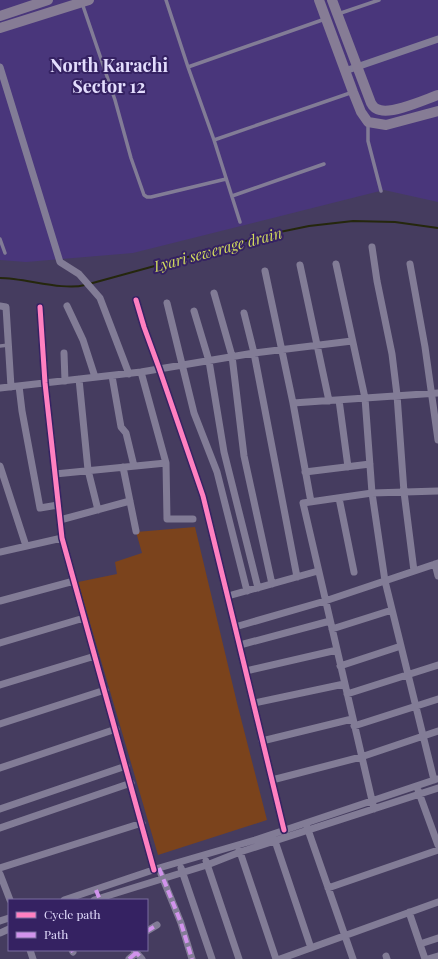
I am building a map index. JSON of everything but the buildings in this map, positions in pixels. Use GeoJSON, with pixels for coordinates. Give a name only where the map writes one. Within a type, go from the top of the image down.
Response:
{"type":"FeatureCollection","features":[{"type":"Feature","properties":{"kind":"street"},"geometry":{"type":"LineString","coordinates":[[0,16],[48,0]]}},
{"type":"Feature","properties":{"kind":"street"},"geometry":{"type":"LineString","coordinates":[[319,0],[361,112],[368,122],[386,125],[438,112]]}},
{"type":"Feature","properties":{"kind":"street"},"geometry":{"type":"LineString","coordinates":[[332,0],[371,103],[375,108],[387,111],[394,110],[435,96]]}},
{"type":"Feature","properties":{"kind":"street"},"geometry":{"type":"LineString","coordinates":[[0,28],[60,4],[85,1]]}},
{"type":"Feature","properties":{"kind":"street"},"geometry":{"type":"LineString","coordinates":[[346,71],[438,39]]}},
{"type":"Feature","properties":{"kind":"street"},"geometry":{"type":"LineString","coordinates":[[0,67],[60,262],[79,274],[100,298],[128,374]]}},
{"type":"Feature","properties":{"kind":"street"},"geometry":{"type":"LineString","coordinates":[[372,246],[377,281],[392,354],[397,395],[404,492],[414,571]]}},
{"type":"Feature","properties":{"kind":"street"},"geometry":{"type":"LineString","coordinates":[[96,890],[98,899],[207,865],[238,849],[273,834],[436,779],[423,736],[385,581],[372,492],[364,398],[336,264]]}},
{"type":"Feature","properties":{"kind":"street"},"geometry":{"type":"LineString","coordinates":[[410,264],[435,393],[438,440]]}},
{"type":"Feature","properties":{"kind":"street"},"geometry":{"type":"LineString","coordinates":[[300,265],[329,401]]}},
{"type":"Feature","properties":{"kind":"street"},"geometry":{"type":"LineString","coordinates":[[265,271],[293,403],[311,502]]}},
{"type":"Feature","properties":{"kind":"street"},"geometry":{"type":"LineString","coordinates":[[214,293],[232,356],[244,456],[272,584]]}},
{"type":"Feature","properties":{"kind":"street"},"geometry":{"type":"LineString","coordinates":[[136,300],[203,496],[284,830]]}},
{"type":"Feature","properties":{"kind":"street"},"geometry":{"type":"LineString","coordinates":[[167,303],[194,413],[217,472],[246,591]]}},
{"type":"Feature","properties":{"kind":"street"},"geometry":{"type":"LineString","coordinates":[[0,306],[6,306],[11,387]]}},
{"type":"Feature","properties":{"kind":"street"},"geometry":{"type":"LineString","coordinates":[[67,306],[83,340],[95,377]]}},
{"type":"Feature","properties":{"kind":"street"},"geometry":{"type":"LineString","coordinates":[[40,307],[44,383],[62,538],[142,822],[157,869],[163,878],[181,923],[192,959]]}},
{"type":"Feature","properties":{"kind":"street"},"geometry":{"type":"LineString","coordinates":[[194,311],[209,361],[224,452],[258,588]]}},
{"type":"Feature","properties":{"kind":"street"},"geometry":{"type":"LineString","coordinates":[[244,313],[254,353],[297,577]]}},
{"type":"Feature","properties":{"kind":"street"},"geometry":{"type":"LineString","coordinates":[[0,388],[128,374],[232,356],[352,341]]}},
{"type":"Feature","properties":{"kind":"street"},"geometry":{"type":"LineString","coordinates":[[64,353],[64,381]]}},
{"type":"Feature","properties":{"kind":"street"},"geometry":{"type":"LineString","coordinates":[[141,372],[166,463],[167,518],[193,519]]}},
{"type":"Feature","properties":{"kind":"street"},"geometry":{"type":"LineString","coordinates":[[112,376],[121,427],[126,433],[134,466]]}},
{"type":"Feature","properties":{"kind":"street"},"geometry":{"type":"LineString","coordinates":[[79,379],[88,470],[98,510]]}},
{"type":"Feature","properties":{"kind":"street"},"geometry":{"type":"LineString","coordinates":[[19,386],[22,411],[40,508],[58,505]]}},
{"type":"Feature","properties":{"kind":"street"},"geometry":{"type":"LineString","coordinates":[[293,403],[435,393]]}},
{"type":"Feature","properties":{"kind":"street"},"geometry":{"type":"LineString","coordinates":[[339,400],[348,467]]}},
{"type":"Feature","properties":{"kind":"street"},"geometry":{"type":"LineString","coordinates":[[55,474],[166,463]]}},
{"type":"Feature","properties":{"kind":"street"},"geometry":{"type":"LineString","coordinates":[[306,472],[370,464]]}},
{"type":"Feature","properties":{"kind":"street"},"geometry":{"type":"LineString","coordinates":[[0,466],[26,546]]}},
{"type":"Feature","properties":{"kind":"street"},"geometry":{"type":"LineString","coordinates":[[123,467],[136,531]]}},
{"type":"Feature","properties":{"kind":"street"},"geometry":{"type":"LineString","coordinates":[[374,809],[303,503],[372,492],[438,491]]}},
{"type":"Feature","properties":{"kind":"street"},"geometry":{"type":"LineString","coordinates":[[339,498],[354,572]]}},
{"type":"Feature","properties":{"kind":"street"},"geometry":{"type":"LineString","coordinates":[[60,520],[130,501]]}},
{"type":"Feature","properties":{"kind":"street"},"geometry":{"type":"LineString","coordinates":[[0,552],[62,538]]}},
{"type":"Feature","properties":{"kind":"street"},"geometry":{"type":"LineString","coordinates":[[235,627],[325,601],[436,564],[438,576]]}},
{"type":"Feature","properties":{"kind":"street"},"geometry":{"type":"LineString","coordinates":[[228,596],[318,571]]}},
{"type":"Feature","properties":{"kind":"street"},"geometry":{"type":"LineString","coordinates":[[0,601],[74,581]]}},
{"type":"Feature","properties":{"kind":"street"},"geometry":{"type":"LineString","coordinates":[[332,628],[392,610]]}},
{"type":"Feature","properties":{"kind":"street"},"geometry":{"type":"LineString","coordinates":[[0,643],[84,618]]}},
{"type":"Feature","properties":{"kind":"street"},"geometry":{"type":"LineString","coordinates":[[240,645],[330,621]]}},
{"type":"Feature","properties":{"kind":"street"},"geometry":{"type":"LineString","coordinates":[[340,666],[401,646]]}},
{"type":"Feature","properties":{"kind":"street"},"geometry":{"type":"LineString","coordinates":[[246,671],[337,650]]}},
{"type":"Feature","properties":{"kind":"street"},"geometry":{"type":"LineString","coordinates":[[0,685],[95,656]]}},
{"type":"Feature","properties":{"kind":"street"},"geometry":{"type":"LineString","coordinates":[[347,694],[438,665]]}},
{"type":"Feature","properties":{"kind":"street"},"geometry":{"type":"LineString","coordinates":[[254,703],[344,684]]}},
{"type":"Feature","properties":{"kind":"street"},"geometry":{"type":"LineString","coordinates":[[0,724],[105,690]]}},
{"type":"Feature","properties":{"kind":"street"},"geometry":{"type":"LineString","coordinates":[[262,741],[353,723],[438,699]]}},
{"type":"Feature","properties":{"kind":"street"},"geometry":{"type":"LineString","coordinates":[[0,768],[116,730]]}},
{"type":"Feature","properties":{"kind":"street"},"geometry":{"type":"LineString","coordinates":[[272,780],[361,757],[438,731]]}},
{"type":"Feature","properties":{"kind":"street"},"geometry":{"type":"LineString","coordinates":[[0,809],[126,766]]}},
{"type":"Feature","properties":{"kind":"street"},"geometry":{"type":"LineString","coordinates":[[0,828],[131,784]]}},
{"type":"Feature","properties":{"kind":"street"},"geometry":{"type":"LineString","coordinates":[[417,786],[438,845]]}},
{"type":"Feature","properties":{"kind":"street"},"geometry":{"type":"LineString","coordinates":[[67,899],[204,855],[275,841],[438,788]]}},
{"type":"Feature","properties":{"kind":"street"},"geometry":{"type":"LineString","coordinates":[[0,868],[142,822]]}},
{"type":"Feature","properties":{"kind":"street"},"geometry":{"type":"LineString","coordinates":[[306,823],[353,959]]}},
{"type":"Feature","properties":{"kind":"street"},"geometry":{"type":"LineString","coordinates":[[273,834],[310,948]]}},
{"type":"Feature","properties":{"kind":"street"},"geometry":{"type":"LineString","coordinates":[[238,849],[276,959]]}},
{"type":"Feature","properties":{"kind":"street"},"geometry":{"type":"LineString","coordinates":[[328,888],[438,850]]}},
{"type":"Feature","properties":{"kind":"street"},"geometry":{"type":"LineString","coordinates":[[204,855],[239,959]]}},
{"type":"Feature","properties":{"kind":"street"},"geometry":{"type":"LineString","coordinates":[[179,862],[212,959]]}},
{"type":"Feature","properties":{"kind":"street"},"geometry":{"type":"LineString","coordinates":[[0,874],[10,899]]}},
{"type":"Feature","properties":{"kind":"street"},"geometry":{"type":"LineString","coordinates":[[280,959],[295,957],[310,948],[438,902]]}},
{"type":"Feature","properties":{"kind":"street"},"geometry":{"type":"LineString","coordinates":[[410,912],[420,944],[427,959],[438,956]]}},
{"type":"Feature","properties":{"kind":"street"},"geometry":{"type":"LineString","coordinates":[[148,930],[157,925]]}},
{"type":"Feature","properties":{"kind":"street"},"geometry":{"type":"LineString","coordinates":[[420,944],[438,938]]}},
{"type":"Feature","properties":{"kind":"street"},"geometry":{"type":"LineString","coordinates":[[129,959],[135,951],[142,959]]}},
{"type":"Feature","properties":{"kind":"lane"},"geometry":{"type":"LineString","coordinates":[[166,0],[214,140],[240,222]]}},
{"type":"Feature","properties":{"kind":"lane"},"geometry":{"type":"LineString","coordinates":[[337,14],[379,0]]}},
{"type":"Feature","properties":{"kind":"lane"},"geometry":{"type":"LineString","coordinates":[[85,1],[131,158],[144,194],[147,197],[152,197],[226,179]]}},
{"type":"Feature","properties":{"kind":"lane"},"geometry":{"type":"LineString","coordinates":[[188,67],[326,19]]}},
{"type":"Feature","properties":{"kind":"lane"},"geometry":{"type":"LineString","coordinates":[[214,140],[353,92]]}},
{"type":"Feature","properties":{"kind":"lane"},"geometry":{"type":"LineString","coordinates":[[435,96],[438,112]]}},
{"type":"Feature","properties":{"kind":"lane"},"geometry":{"type":"LineString","coordinates":[[368,122],[368,142],[381,191]]}},
{"type":"Feature","properties":{"kind":"lane"},"geometry":{"type":"LineString","coordinates":[[232,196],[324,164]]}},
{"type":"Feature","properties":{"kind":"lane"},"geometry":{"type":"LineString","coordinates":[[0,239],[5,253]]}},
{"type":"Feature","properties":{"kind":"lane"},"geometry":{"type":"LineString","coordinates":[[0,346],[9,345]]}},
{"type":"Feature","properties":{"kind":"shaded area"},"geometry":{"type":"Polygon","coordinates":[[[0,0],[438,0],[438,202],[384,190],[133,253],[26,262],[0,260],[0,0]]]}},
{"type":"Feature","properties":{"kind":"shaded area"},"geometry":{"type":"Polygon","coordinates":[[[195,527],[237,703],[267,820],[158,855],[78,582],[117,574],[115,562],[142,553],[136,532],[195,527]]]}},
{"type":"Feature","properties":{"kind":"waterway","name":"Lyari sewerage drain"},"geometry":{"type":"LineString","coordinates":[[89,284],[275,233],[309,226],[353,221],[395,222],[438,228]]}},
{"type":"Feature","properties":{"kind":"waterway","name":"Lyari sewerage drain"},"geometry":{"type":"LineString","coordinates":[[0,278],[66,286],[85,285]]}},
{"type":"Feature","properties":{"kind":"marked path"},"geometry":{"type":"LineString","coordinates":[[159,868],[181,923],[192,959]]}},
{"type":"Feature","properties":{"kind":"marked path"},"geometry":{"type":"LineString","coordinates":[[96,890],[100,899]]}},
{"type":"Feature","properties":{"kind":"marked path"},"geometry":{"type":"LineString","coordinates":[[148,930],[157,925]]}},
{"type":"Feature","properties":{"kind":"marked path"},"geometry":{"type":"LineString","coordinates":[[135,951],[142,959]]}},
{"type":"Feature","properties":{"kind":"marked path"},"geometry":{"type":"LineString","coordinates":[[129,959],[136,953]]}},
{"type":"Feature","properties":{"kind":"cycle path"},"geometry":{"type":"LineString","coordinates":[[136,300],[203,496],[284,830]]}},
{"type":"Feature","properties":{"kind":"cycle path"},"geometry":{"type":"LineString","coordinates":[[40,307],[45,383],[62,538],[154,870]]}},
{"type":"Feature","properties":{"kind":"district","name":"North Karachi Sector 12"},"geometry":{"type":"Point","coordinates":[109,76]}}]}
